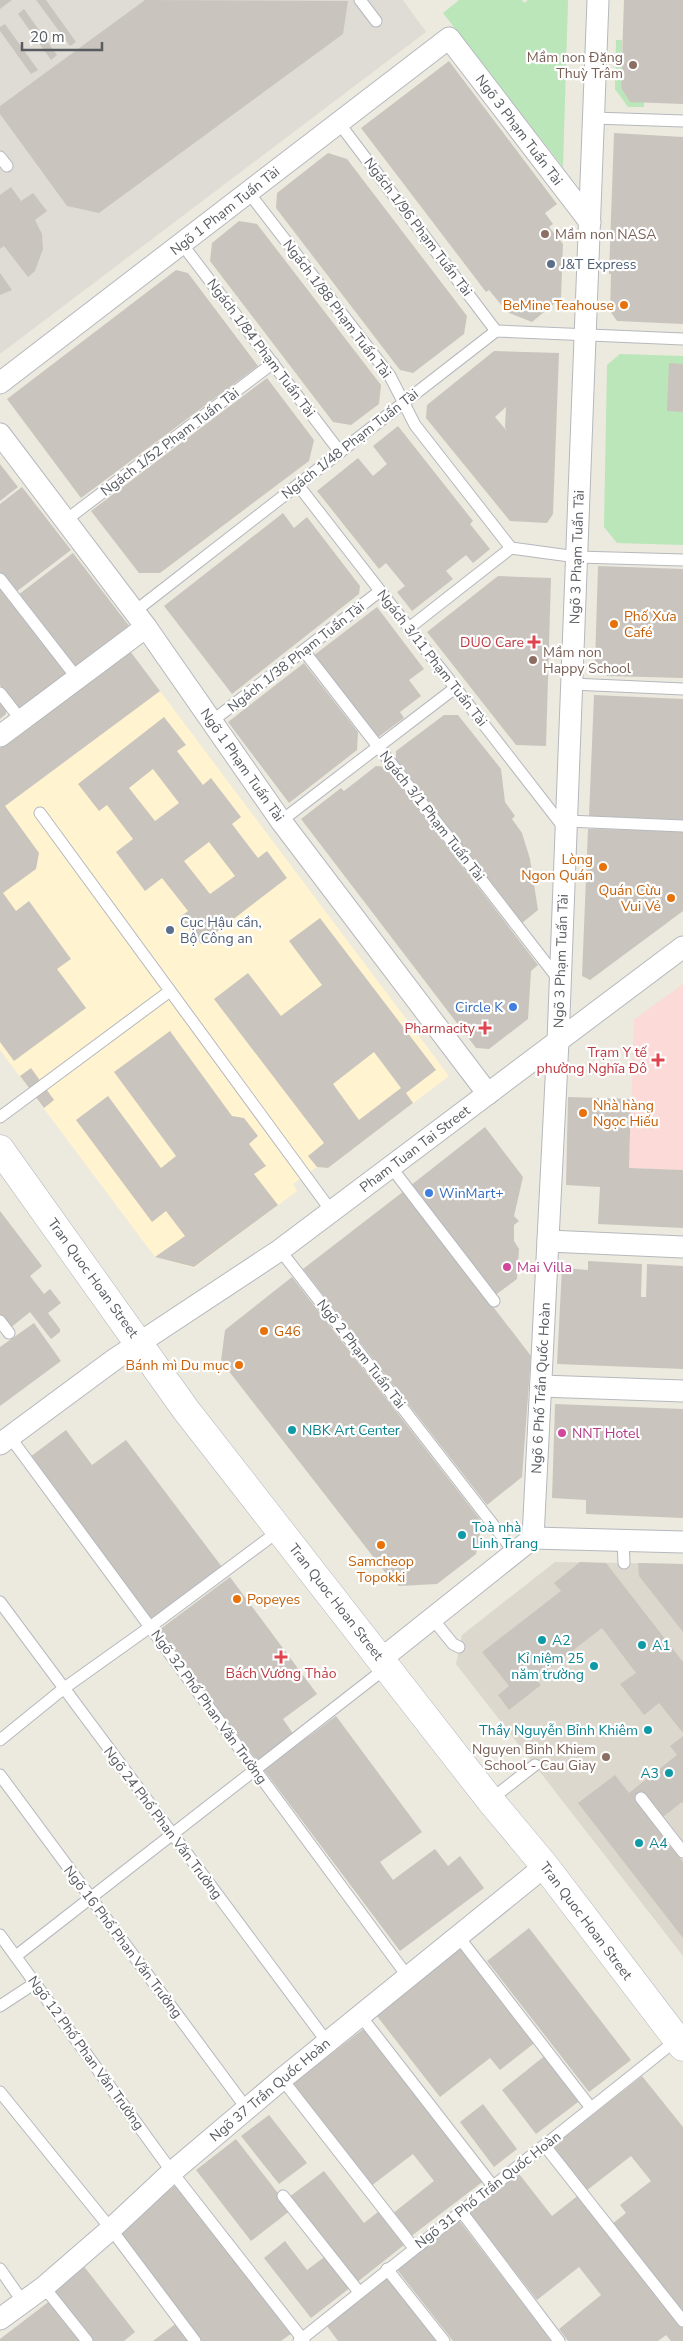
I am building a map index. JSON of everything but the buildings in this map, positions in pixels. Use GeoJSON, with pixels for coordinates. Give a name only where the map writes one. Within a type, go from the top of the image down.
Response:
{"type":"FeatureCollection","features":[{"type":"Feature","properties":{"kind":"street","name":"Ngõ 3 Phạm Tuấn Tài"},"geometry":{"type":"LineString","coordinates":[[558,1042],[598,0]]}},
{"type":"Feature","properties":{"kind":"street","name":"Ngõ 3 Phạm Tuấn Tài"},"geometry":{"type":"LineString","coordinates":[[449,38],[590,222]]}},
{"type":"Feature","properties":{"kind":"street","name":"Ngõ 1 Phạm Tuấn Tài"},"geometry":{"type":"LineString","coordinates":[[0,383],[449,38]]}},
{"type":"Feature","properties":{"kind":"street","name":"Ngõ 1 Phạm Tuấn Tài"},"geometry":{"type":"LineString","coordinates":[[0,434],[140,619],[281,822],[488,1094]]}},
{"type":"Feature","properties":{"kind":"street"},"geometry":{"type":"LineString","coordinates":[[0,736],[77,678],[140,619]]}},
{"type":"Feature","properties":{"kind":"street","name":"Pham Tuan Tai Street"},"geometry":{"type":"LineString","coordinates":[[5,1440],[115,1359],[203,1299],[280,1250],[683,947]]}},
{"type":"Feature","properties":{"kind":"street","name":"Ngõ 6 Phố Trần Quốc Hoàn"},"geometry":{"type":"LineString","coordinates":[[534,1538],[558,1042]]}},
{"type":"Feature","properties":{"kind":"street","name":"Tran Quoc Hoan Street"},"geometry":{"type":"LineString","coordinates":[[0,1149],[186,1410],[490,1800],[545,1866],[681,2041]]}},
{"type":"Feature","properties":{"kind":"street"},"geometry":{"type":"LineString","coordinates":[[548,1241],[683,1247]]}},
{"type":"Feature","properties":{"kind":"street"},"geometry":{"type":"LineString","coordinates":[[541,1386],[683,1391]]}},
{"type":"Feature","properties":{"kind":"street"},"geometry":{"type":"LineString","coordinates":[[384,1663],[432,1618],[534,1538],[683,1542]]}},
{"type":"Feature","properties":{"kind":"street","name":"Ngõ 37 Trần Quốc Hoàn"},"geometry":{"type":"LineString","coordinates":[[0,2319],[44,2287],[111,2229],[172,2172],[247,2108],[545,1866]]}},
{"type":"Feature","properties":{"kind":"lane"},"geometry":{"type":"LineString","coordinates":[[360,0],[376,21]]}},
{"type":"Feature","properties":{"kind":"lane"},"geometry":{"type":"LineString","coordinates":[[594,118],[683,121]]}},
{"type":"Feature","properties":{"kind":"lane","name":"Ngách 1/96 Phạm Tuấn Tài"},"geometry":{"type":"LineString","coordinates":[[339,123],[496,331]]}},
{"type":"Feature","properties":{"kind":"lane"},"geometry":{"type":"LineString","coordinates":[[0,157],[7,166]]}},
{"type":"Feature","properties":{"kind":"lane","name":"Ngách 1/88 Phạm Tuấn Tài"},"geometry":{"type":"LineString","coordinates":[[249,193],[390,376],[415,425],[511,548]]}},
{"type":"Feature","properties":{"kind":"lane","name":"Ngách 1/84 Phạm Tuấn Tài"},"geometry":{"type":"LineString","coordinates":[[182,244],[340,452]]}},
{"type":"Feature","properties":{"kind":"lane"},"geometry":{"type":"LineString","coordinates":[[496,331],[683,339]]}},
{"type":"Feature","properties":{"kind":"lane","name":"Ngách 1/48 Phạm Tuấn Tài"},"geometry":{"type":"LineString","coordinates":[[140,619],[298,485],[496,331]]}},
{"type":"Feature","properties":{"kind":"lane","name":"Ngách 1/52 Phạm Tuấn Tài"},"geometry":{"type":"LineString","coordinates":[[66,520],[273,364]]}},
{"type":"Feature","properties":{"kind":"lane","name":"Ngách 3/11 Phạm Tuấn Tài"},"geometry":{"type":"LineString","coordinates":[[298,485],[566,826]]}},
{"type":"Feature","properties":{"kind":"lane"},"geometry":{"type":"LineString","coordinates":[[409,628],[511,548],[576,556],[683,560]]}},
{"type":"Feature","properties":{"kind":"lane"},"geometry":{"type":"LineString","coordinates":[[0,579],[77,678]]}},
{"type":"Feature","properties":{"kind":"lane","name":"Ngách 1/38 Phạm Tuấn Tài"},"geometry":{"type":"LineString","coordinates":[[211,722],[380,591]]}},
{"type":"Feature","properties":{"kind":"lane","name":"Ngách 3/1 Phạm Tuấn Tài"},"geometry":{"type":"LineString","coordinates":[[304,651],[560,981]]}},
{"type":"Feature","properties":{"kind":"lane"},"geometry":{"type":"LineString","coordinates":[[572,684],[683,689]]}},
{"type":"Feature","properties":{"kind":"lane"},"geometry":{"type":"LineString","coordinates":[[281,822],[456,688]]}},
{"type":"Feature","properties":{"kind":"lane"},"geometry":{"type":"LineString","coordinates":[[0,693],[21,720]]}},
{"type":"Feature","properties":{"kind":"lane"},"geometry":{"type":"LineString","coordinates":[[40,813],[332,1212]]}},
{"type":"Feature","properties":{"kind":"lane"},"geometry":{"type":"LineString","coordinates":[[566,826],[683,826]]}},
{"type":"Feature","properties":{"kind":"lane"},"geometry":{"type":"LineString","coordinates":[[0,1117],[170,991]]}},
{"type":"Feature","properties":{"kind":"lane"},"geometry":{"type":"LineString","coordinates":[[391,1167],[494,1301]]}},
{"type":"Feature","properties":{"kind":"lane","name":"Ngõ 2 Phạm Tuấn Tài"},"geometry":{"type":"LineString","coordinates":[[280,1250],[515,1553]]}},
{"type":"Feature","properties":{"kind":"lane"},"geometry":{"type":"LineString","coordinates":[[0,1321],[9,1333]]}},
{"type":"Feature","properties":{"kind":"lane","name":"Ngõ 32 Phố Phan Văn Trường"},"geometry":{"type":"LineString","coordinates":[[5,1440],[150,1627],[408,1977]]}},
{"type":"Feature","properties":{"kind":"lane"},"geometry":{"type":"LineString","coordinates":[[0,1740],[63,1688],[150,1627],[280,1530]]}},
{"type":"Feature","properties":{"kind":"lane"},"geometry":{"type":"LineString","coordinates":[[622,1541],[624,1563]]}},
{"type":"Feature","properties":{"kind":"lane","name":"Ngõ 24 Phố Phan Văn Trường"},"geometry":{"type":"LineString","coordinates":[[0,1602],[327,2042]]}},
{"type":"Feature","properties":{"kind":"lane"},"geometry":{"type":"LineString","coordinates":[[432,1618],[452,1644],[459,1647]]}},
{"type":"Feature","properties":{"kind":"lane"},"geometry":{"type":"LineString","coordinates":[[16,1956],[254,1770],[384,1663]]}},
{"type":"Feature","properties":{"kind":"lane"},"geometry":{"type":"LineString","coordinates":[[490,1800],[535,1765]]}},
{"type":"Feature","properties":{"kind":"lane","name":"Ngõ 16 Phố Phan Văn Trường"},"geometry":{"type":"LineString","coordinates":[[0,1775],[247,2108]]}},
{"type":"Feature","properties":{"kind":"lane"},"geometry":{"type":"LineString","coordinates":[[641,1798],[683,1852]]}},
{"type":"Feature","properties":{"kind":"lane","name":"Ngõ 12 Phố Phan Văn Trường"},"geometry":{"type":"LineString","coordinates":[[0,1935],[172,2172],[302,2340]]}},
{"type":"Feature","properties":{"kind":"lane"},"geometry":{"type":"LineString","coordinates":[[458,1936],[591,2108]]}},
{"type":"Feature","properties":{"kind":"lane"},"geometry":{"type":"LineString","coordinates":[[0,2006],[35,1983]]}},
{"type":"Feature","properties":{"kind":"lane"},"geometry":{"type":"LineString","coordinates":[[360,2015],[492,2186]]}},
{"type":"Feature","properties":{"kind":"lane","name":"Ngõ 31 Phố Trần Quốc Hoàn"},"geometry":{"type":"LineString","coordinates":[[302,2340],[387,2269],[492,2186],[591,2108],[681,2041]]}},
{"type":"Feature","properties":{"kind":"lane"},"geometry":{"type":"LineString","coordinates":[[282,2079],[414,2248]]}},
{"type":"Feature","properties":{"kind":"lane"},"geometry":{"type":"LineString","coordinates":[[0,2092],[111,2229],[195,2341]]}},
{"type":"Feature","properties":{"kind":"lane"},"geometry":{"type":"LineString","coordinates":[[545,2146],[683,2321]]}},
{"type":"Feature","properties":{"kind":"lane"},"geometry":{"type":"LineString","coordinates":[[283,2196],[359,2292]]}},
{"type":"Feature","properties":{"kind":"lane"},"geometry":{"type":"LineString","coordinates":[[461,2211],[560,2341]]}},
{"type":"Feature","properties":{"kind":"lane"},"geometry":{"type":"LineString","coordinates":[[0,2269],[23,2302]]}},
{"type":"Feature","properties":{"kind":"lane"},"geometry":{"type":"LineString","coordinates":[[387,2269],[444,2341]]}},
{"type":"Feature","properties":{"kind":"lane"},"geometry":{"type":"LineString","coordinates":[[44,2287],[87,2341]]}},
{"type":"Feature","properties":{"kind":"shaded area"},"geometry":{"type":"Polygon","coordinates":[[[0,0],[403,0],[426,32],[0,354],[0,0]]]}},
{"type":"Feature","properties":{"kind":"shaded area","name":"Cục Hậu cần, Bộ Công an"},"geometry":{"type":"Polygon","coordinates":[[[160,691],[449,1076],[328,1168],[317,1167],[293,1184],[297,1191],[194,1268],[155,1257],[0,1050],[0,810],[160,691]]]}},
{"type":"Feature","properties":{"kind":"shaded area","name":"Trạm Y tế phường Nghĩa Đô"},"geometry":{"type":"Polygon","coordinates":[[[683,984],[683,1170],[629,1168],[634,1020],[683,984]]]}},
{"type":"Feature","properties":{"kind":"shaded area","name":"Nguyen Binh Khiem School - Cau Giay"},"geometry":{"type":"Polygon","coordinates":[[[555,1562],[683,1564],[683,1956],[456,1664],[462,1635],[555,1562]]]}},
{"type":"Feature","properties":{"kind":"green space"},"geometry":{"type":"Polygon","coordinates":[[[459,0],[522,0],[524,3],[528,0],[568,0],[563,167],[443,13],[459,0]]]}},
{"type":"Feature","properties":{"kind":"green space"},"geometry":{"type":"Polygon","coordinates":[[[616,40],[622,40],[621,88],[630,102],[644,102],[644,107],[628,107],[615,89],[616,40]]]}},
{"type":"Feature","properties":{"kind":"green space"},"geometry":{"type":"Polygon","coordinates":[[[620,354],[683,356],[683,545],[617,543],[604,527],[607,365],[620,354]]]}},
{"type":"Feature","properties":{"kind":"place","name":"Mầm non Đặng Thuỳ Trâm"},"geometry":{"type":"Point","coordinates":[633,65]}},
{"type":"Feature","properties":{"kind":"place","name":"Mầm non NASA"},"geometry":{"type":"Point","coordinates":[545,234]}},
{"type":"Feature","properties":{"kind":"place","name":"J&T Express"},"geometry":{"type":"Point","coordinates":[551,264]}},
{"type":"Feature","properties":{"kind":"place","name":"BeMine Teahouse"},"geometry":{"type":"Point","coordinates":[624,305]}},
{"type":"Feature","properties":{"kind":"place","name":"Phố Xưa Café"},"geometry":{"type":"Point","coordinates":[614,624]}},
{"type":"Feature","properties":{"kind":"place","name":"DUO Care"},"geometry":{"type":"Point","coordinates":[534,642]}},
{"type":"Feature","properties":{"kind":"place","name":"Mầm non Happy School"},"geometry":{"type":"Point","coordinates":[533,660]}},
{"type":"Feature","properties":{"kind":"place","name":"Lòng Ngon Quán"},"geometry":{"type":"Point","coordinates":[603,867]}},
{"type":"Feature","properties":{"kind":"place","name":"Quán Cừu Vui Vẻ"},"geometry":{"type":"Point","coordinates":[671,898]}},
{"type":"Feature","properties":{"kind":"place","name":"Cục Hậu cần, Bộ Công an"},"geometry":{"type":"Point","coordinates":[170,930]}},
{"type":"Feature","properties":{"kind":"place","name":"Circle K"},"geometry":{"type":"Point","coordinates":[513,1007]}},
{"type":"Feature","properties":{"kind":"place","name":"Pharmacity"},"geometry":{"type":"Point","coordinates":[485,1028]}},
{"type":"Feature","properties":{"kind":"place","name":"Trạm Y tế phường Nghĩa Đô"},"geometry":{"type":"Point","coordinates":[658,1060]}},
{"type":"Feature","properties":{"kind":"place","name":"Nhà hàng Ngọc Hiếu"},"geometry":{"type":"Point","coordinates":[583,1113]}},
{"type":"Feature","properties":{"kind":"place","name":"WinMart+"},"geometry":{"type":"Point","coordinates":[429,1193]}},
{"type":"Feature","properties":{"kind":"place","name":"Mai Villa"},"geometry":{"type":"Point","coordinates":[507,1267]}},
{"type":"Feature","properties":{"kind":"place","name":"G46"},"geometry":{"type":"Point","coordinates":[264,1331]}},
{"type":"Feature","properties":{"kind":"place","name":"Bánh mì Du mục"},"geometry":{"type":"Point","coordinates":[239,1365]}},
{"type":"Feature","properties":{"kind":"place","name":"NBK Art Center"},"geometry":{"type":"Point","coordinates":[292,1430]}},
{"type":"Feature","properties":{"kind":"place","name":"NNT Hotel"},"geometry":{"type":"Point","coordinates":[562,1433]}},
{"type":"Feature","properties":{"kind":"place","name":"Toà nhà Linh Trang"},"geometry":{"type":"Point","coordinates":[462,1535]}},
{"type":"Feature","properties":{"kind":"place","name":"Samcheop Topokki"},"geometry":{"type":"Point","coordinates":[381,1545]}},
{"type":"Feature","properties":{"kind":"place","name":"Popeyes"},"geometry":{"type":"Point","coordinates":[237,1599]}},
{"type":"Feature","properties":{"kind":"place","name":"A2"},"geometry":{"type":"Point","coordinates":[542,1640]}},
{"type":"Feature","properties":{"kind":"place","name":"A1"},"geometry":{"type":"Point","coordinates":[642,1645]}},
{"type":"Feature","properties":{"kind":"place","name":"Bách Vương Thảo"},"geometry":{"type":"Point","coordinates":[281,1657]}},
{"type":"Feature","properties":{"kind":"place","name":"Kỉ niệm 25 năm trường"},"geometry":{"type":"Point","coordinates":[594,1666]}},
{"type":"Feature","properties":{"kind":"place","name":"Thầy Nguyễn Bỉnh Khiêm"},"geometry":{"type":"Point","coordinates":[648,1730]}},
{"type":"Feature","properties":{"kind":"place","name":"Nguyen Binh Khiem School - Cau Giay"},"geometry":{"type":"Point","coordinates":[606,1757]}},
{"type":"Feature","properties":{"kind":"place","name":"A3"},"geometry":{"type":"Point","coordinates":[669,1773]}},
{"type":"Feature","properties":{"kind":"place","name":"A4"},"geometry":{"type":"Point","coordinates":[639,1843]}}]}
